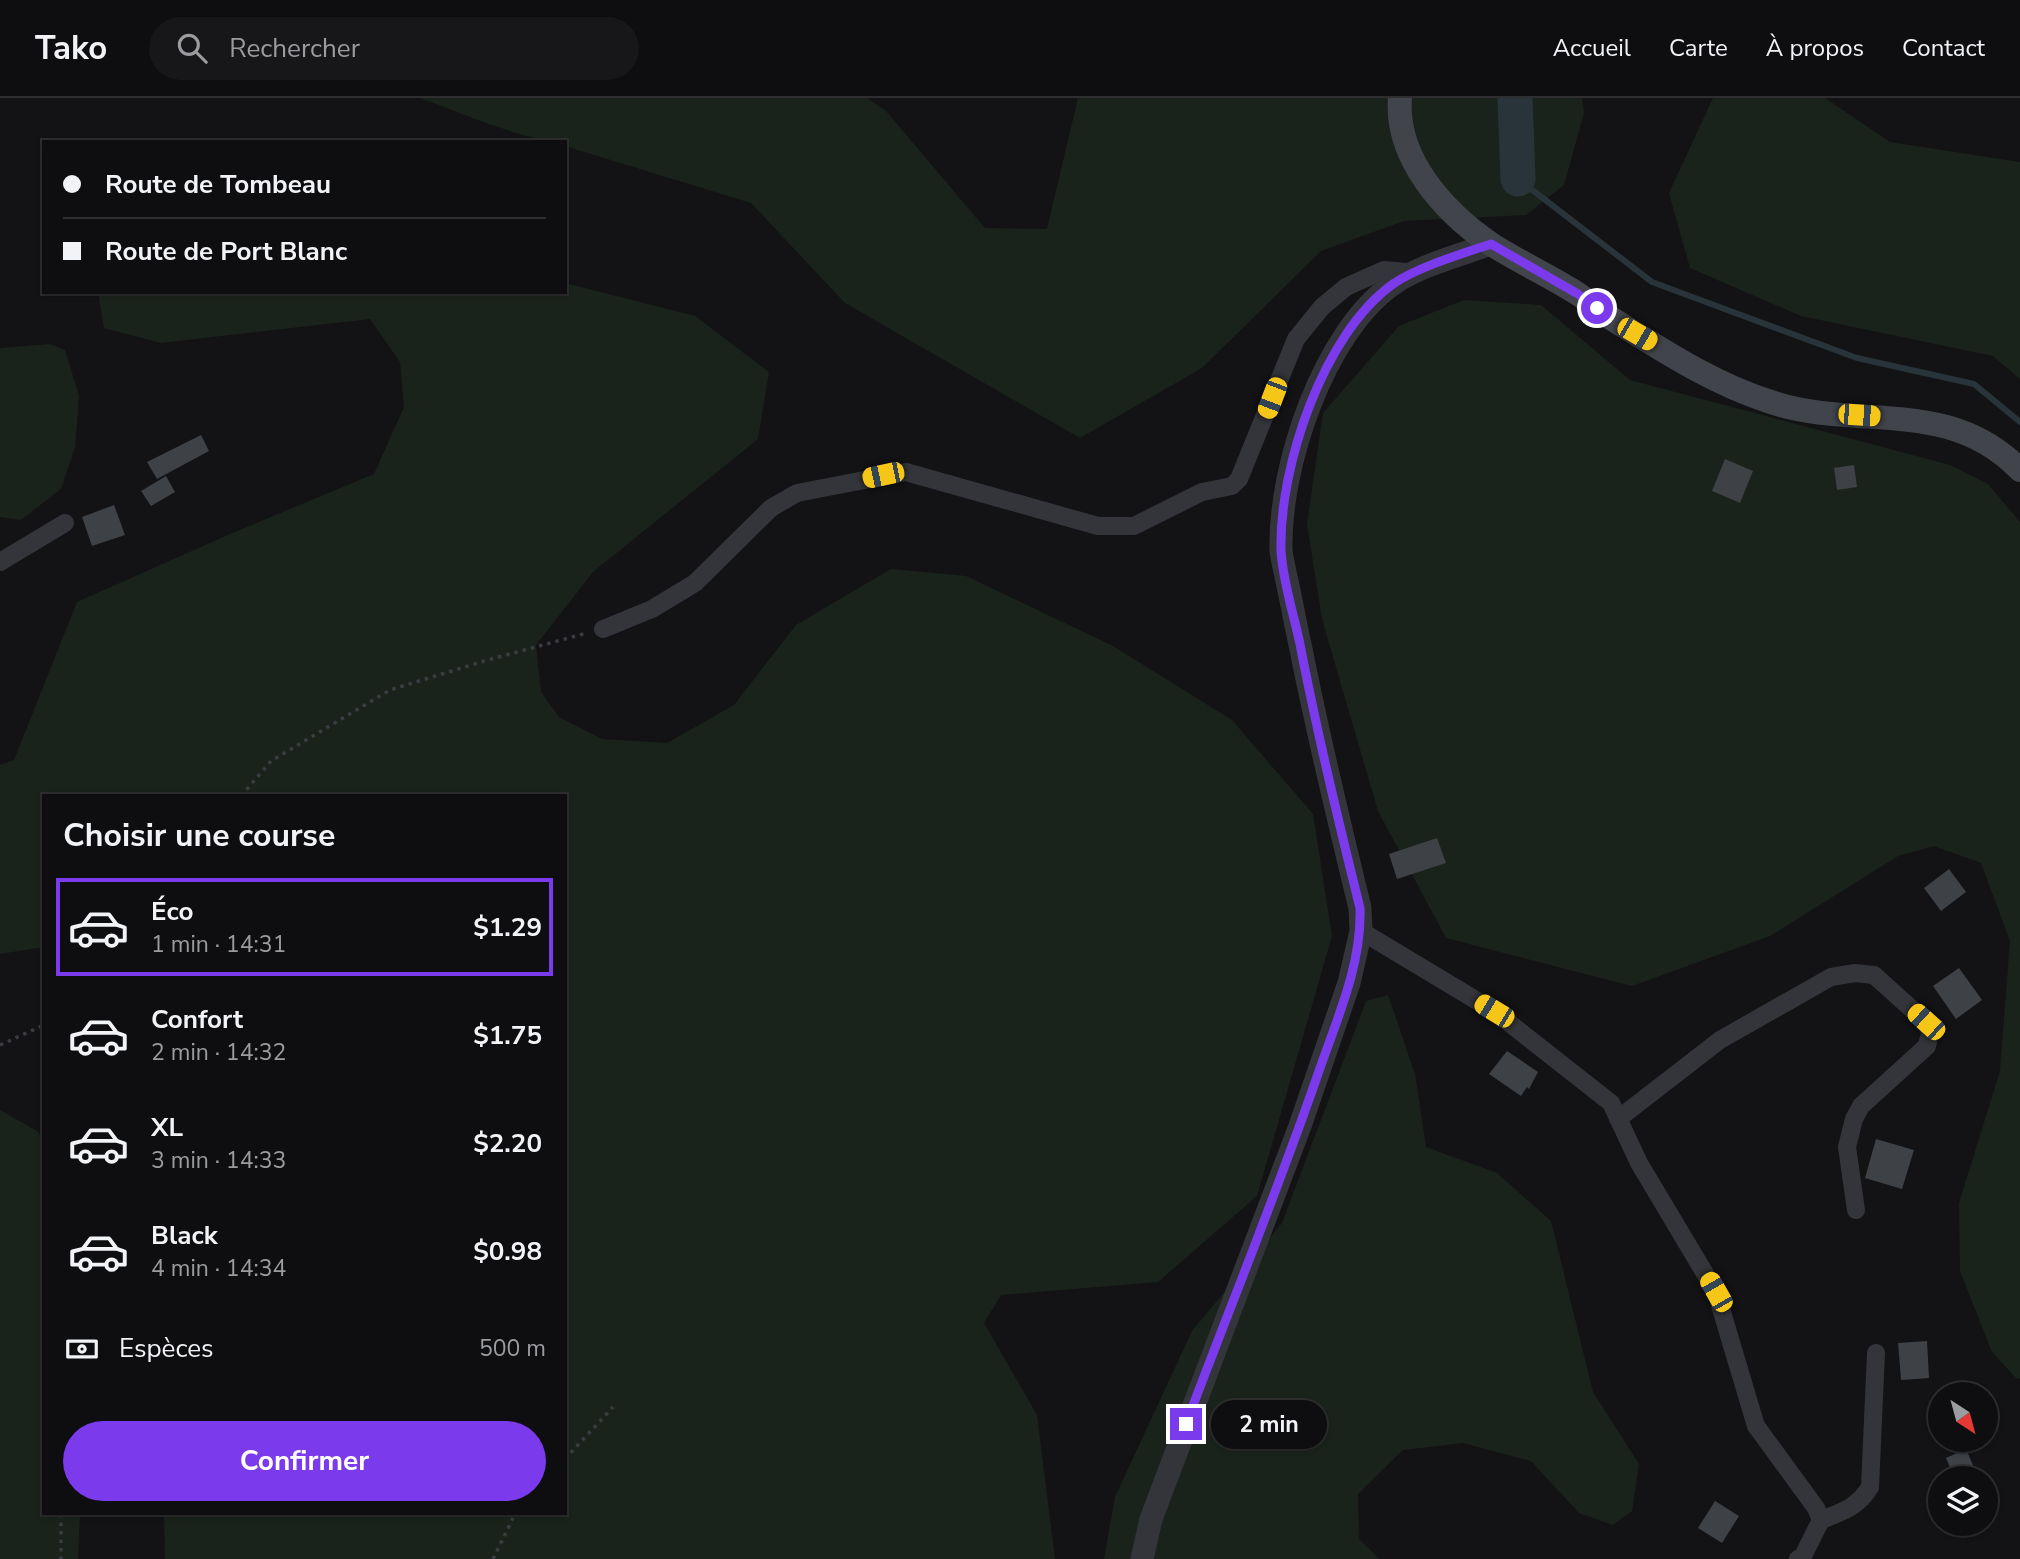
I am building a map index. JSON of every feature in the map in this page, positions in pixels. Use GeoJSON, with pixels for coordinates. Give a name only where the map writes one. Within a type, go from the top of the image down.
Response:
{"type":"FeatureCollection","features":[{"type":"Feature","properties":{"kind":"main road"},"geometry":{"type":"LineString","coordinates":[[1400,98],[1399,113],[1404,142],[1419,171],[1450,210],[1491,244],[1578,294],[1615,321],[1727,386],[1773,403],[1813,412],[1939,424],[1962,431],[1994,447],[2020,470]]}},
{"type":"Feature","properties":{"kind":"street"},"geometry":{"type":"LineString","coordinates":[[1142,1559],[1155,1507],[1313,1087],[1349,983],[1361,931],[1360,908],[1321,751],[1281,552],[1284,501],[1295,448],[1318,386],[1339,344],[1366,307],[1394,283],[1491,244]]}},
{"type":"Feature","properties":{"kind":"street"},"geometry":{"type":"LineString","coordinates":[[603,629],[652,609],[695,583],[771,508],[797,493],[906,472],[1098,526],[1134,526],[1202,492],[1231,486],[1239,479],[1296,339],[1322,307],[1346,287],[1384,270],[1416,273]]}},
{"type":"Feature","properties":{"kind":"street"},"geometry":{"type":"LineString","coordinates":[[0,562],[65,523]]}},
{"type":"Feature","properties":{"kind":"street"},"geometry":{"type":"LineString","coordinates":[[1361,931],[1494,1011],[1611,1103],[1639,1163],[1716,1292],[1756,1426],[1816,1508],[1821,1520]]}},
{"type":"Feature","properties":{"kind":"street"},"geometry":{"type":"LineString","coordinates":[[1618,1119],[1720,1041],[1831,977],[1855,973],[1874,975],[1926,1022],[1930,1032],[1927,1046],[1861,1106],[1854,1119],[1847,1147],[1856,1210]]}},
{"type":"Feature","properties":{"kind":"street"},"geometry":{"type":"LineString","coordinates":[[1798,1559],[1803,1556],[1821,1520],[1862,1500],[1870,1487],[1875,1353]]}},
{"type":"Feature","properties":{"kind":"path"},"geometry":{"type":"LineString","coordinates":[[243,794],[271,761],[390,690],[603,629]]}},
{"type":"Feature","properties":{"kind":"path"},"geometry":{"type":"LineString","coordinates":[[0,1045],[42,1026]]}},
{"type":"Feature","properties":{"kind":"path"},"geometry":{"type":"LineString","coordinates":[[567,1457],[613,1407]]}},
{"type":"Feature","properties":{"kind":"path"},"geometry":{"type":"LineString","coordinates":[[61,1515],[61,1559]]}},
{"type":"Feature","properties":{"kind":"path"},"geometry":{"type":"LineString","coordinates":[[493,1559],[515,1515]]}},
{"type":"Feature","properties":{"kind":"shaded area"},"geometry":{"type":"Polygon","coordinates":[[[420,98],[867,98],[886,111],[985,228],[1047,229],[1078,98],[1582,98],[1584,113],[1564,185],[1526,215],[1404,221],[1321,251],[1202,368],[1080,438],[845,303],[751,203],[567,147],[567,140],[531,137],[420,98]]]}},
{"type":"Feature","properties":{"kind":"shaded area"},"geometry":{"type":"Polygon","coordinates":[[[1713,98],[1825,98],[1890,142],[2020,162],[2020,379],[1993,356],[1801,316],[1690,268],[1669,193],[1713,98]]]}},
{"type":"Feature","properties":{"kind":"shaded area"},"geometry":{"type":"Polygon","coordinates":[[[567,284],[695,316],[769,372],[758,439],[593,572],[536,645],[541,692],[559,717],[602,739],[667,743],[734,705],[796,625],[891,569],[966,576],[1113,646],[1232,720],[1313,814],[1332,936],[1257,1196],[1158,1282],[1001,1295],[984,1323],[1037,1415],[1055,1559],[165,1559],[164,1515],[567,1515],[567,794],[42,794],[42,947],[0,954],[0,765],[14,760],[77,602],[374,474],[404,407],[400,362],[370,319],[161,343],[104,328],[98,294],[567,294],[567,284]]]}},
{"type":"Feature","properties":{"kind":"shaded area"},"geometry":{"type":"Polygon","coordinates":[[[1464,300],[1541,305],[1630,380],[1950,465],[1988,484],[2020,522],[2020,1378],[2017,1379],[1992,1352],[1960,1271],[1959,1203],[2000,1071],[2010,941],[1981,863],[1934,846],[1898,856],[1770,936],[1632,986],[1446,938],[1378,811],[1322,619],[1307,524],[1323,413],[1399,326],[1464,300]]]}},
{"type":"Feature","properties":{"kind":"shaded area"},"geometry":{"type":"Polygon","coordinates":[[[50,344],[65,350],[79,396],[75,447],[61,489],[21,520],[0,517],[0,348],[50,344]]]}},
{"type":"Feature","properties":{"kind":"shaded area"},"geometry":{"type":"Polygon","coordinates":[[[1388,995],[1415,1074],[1426,1147],[1497,1173],[1551,1221],[1593,1392],[1639,1464],[1632,1511],[1613,1525],[1579,1513],[1531,1461],[1463,1443],[1403,1450],[1358,1494],[1359,1539],[1380,1559],[1104,1559],[1115,1497],[1192,1331],[1282,1223],[1366,1001],[1388,995]]]}},
{"type":"Feature","properties":{"kind":"shaded area"},"geometry":{"type":"Polygon","coordinates":[[[0,1110],[37,1131],[42,1138],[42,1515],[80,1515],[78,1559],[0,1559],[0,1110]]]}},
{"type":"Feature","properties":{"kind":"building"},"geometry":{"type":"Polygon","coordinates":[[[201,435],[209,451],[157,479],[147,462],[201,435]]]}},
{"type":"Feature","properties":{"kind":"building"},"geometry":{"type":"Polygon","coordinates":[[[1725,459],[1753,471],[1740,503],[1712,491],[1725,459]]]}},
{"type":"Feature","properties":{"kind":"building"},"geometry":{"type":"Polygon","coordinates":[[[1854,465],[1857,487],[1837,490],[1834,468],[1854,465]]]}},
{"type":"Feature","properties":{"kind":"building"},"geometry":{"type":"Polygon","coordinates":[[[166,476],[175,492],[151,506],[141,491],[166,476]]]}},
{"type":"Feature","properties":{"kind":"building"},"geometry":{"type":"Polygon","coordinates":[[[114,505],[125,535],[92,546],[82,517],[114,505]]]}},
{"type":"Feature","properties":{"kind":"building"},"geometry":{"type":"Polygon","coordinates":[[[1437,838],[1446,863],[1397,879],[1389,854],[1437,838]]]}},
{"type":"Feature","properties":{"kind":"building"},"geometry":{"type":"Polygon","coordinates":[[[1949,869],[1966,892],[1941,911],[1924,888],[1949,869]]]}},
{"type":"Feature","properties":{"kind":"building"},"geometry":{"type":"Polygon","coordinates":[[[1959,968],[1982,1000],[1956,1019],[1933,986],[1959,968]]]}},
{"type":"Feature","properties":{"kind":"building"},"geometry":{"type":"Polygon","coordinates":[[[1507,1051],[1538,1072],[1529,1089],[1527,1087],[1521,1096],[1489,1074],[1507,1051]]]}},
{"type":"Feature","properties":{"kind":"building"},"geometry":{"type":"Polygon","coordinates":[[[1876,1139],[1914,1150],[1902,1189],[1865,1178],[1876,1139]]]}},
{"type":"Feature","properties":{"kind":"building"},"geometry":{"type":"Polygon","coordinates":[[[1927,1341],[1929,1378],[1901,1380],[1898,1343],[1927,1341]]]}},
{"type":"Feature","properties":{"kind":"building"},"geometry":{"type":"Polygon","coordinates":[[[1959,1452],[1967,1452],[1973,1466],[1949,1466],[1946,1458],[1959,1452]]]}},
{"type":"Feature","properties":{"kind":"building"},"geometry":{"type":"Polygon","coordinates":[[[1715,1501],[1739,1516],[1722,1543],[1698,1528],[1715,1501]]]}},
{"type":"Feature","properties":{"kind":"waterway"},"geometry":{"type":"LineString","coordinates":[[1515,98],[1518,179]]}},
{"type":"Feature","properties":{"kind":"waterway"},"geometry":{"type":"LineString","coordinates":[[1518,179],[1652,282],[1857,358],[1974,384],[2020,422]]}},
{"type":"Feature","properties":{"kind":"route"},"geometry":{"type":"LineString","coordinates":[[1186,1424],[1300,1126],[1349,983],[1361,931],[1360,908],[1321,751],[1281,552],[1284,501],[1295,448],[1318,386],[1339,344],[1366,307],[1394,283],[1438,263],[1491,244],[1578,294],[1597,308]]}}]}
